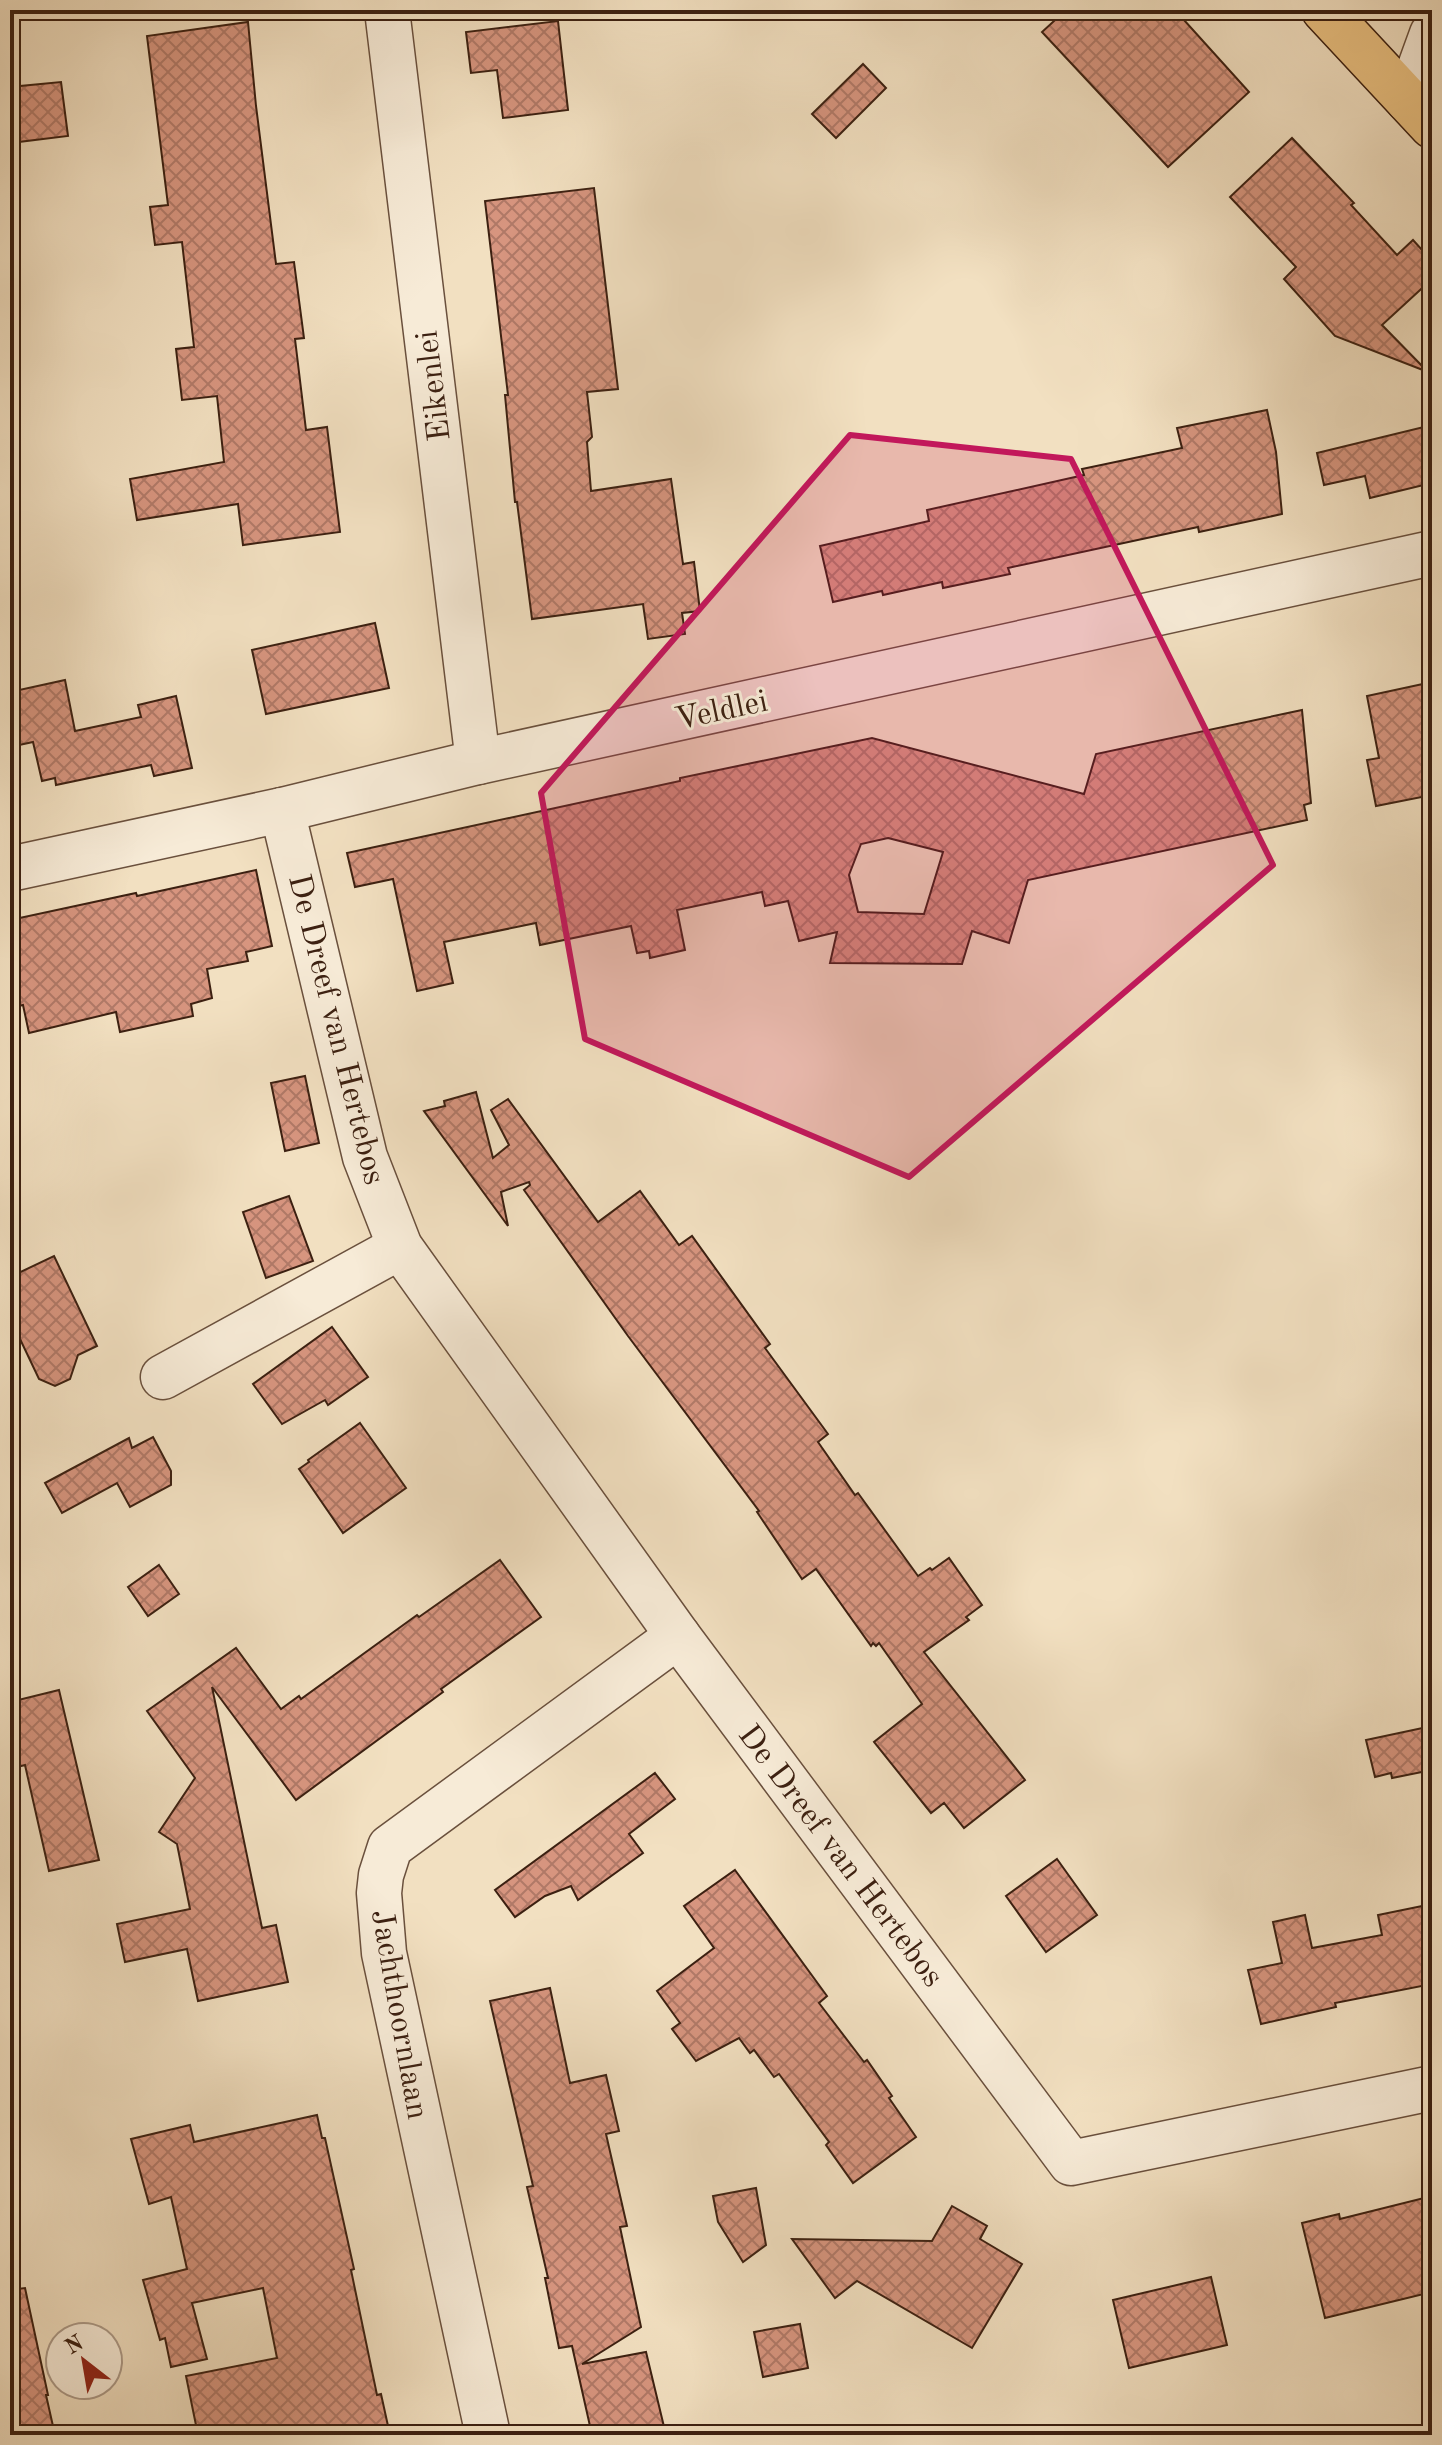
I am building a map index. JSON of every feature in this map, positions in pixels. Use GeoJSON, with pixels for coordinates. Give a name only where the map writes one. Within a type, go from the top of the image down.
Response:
{"type":"FeatureCollection","features":[{"type":"Feature","properties":{"kind":"main road"},"geometry":{"type":"LineString","coordinates":[[1324,10],[1420,113]]}},
{"type":"Feature","properties":{"kind":"street","name":"Eikenlei"},"geometry":{"type":"LineString","coordinates":[[387,10],[478,762]]}},
{"type":"Feature","properties":{"kind":"street"},"geometry":{"type":"LineString","coordinates":[[1420,113],[1432,34]]}},
{"type":"Feature","properties":{"kind":"street","name":"Veldlei"},"geometry":{"type":"LineString","coordinates":[[10,869],[282,810],[478,762],[1432,553]]}},
{"type":"Feature","properties":{"kind":"street","name":"De Dreef van Hertebos"},"geometry":{"type":"LineString","coordinates":[[282,810],[365,1157],[400,1247],[678,1636],[1071,2163],[1432,2088]]}},
{"type":"Feature","properties":{"kind":"street"},"geometry":{"type":"LineString","coordinates":[[163,1377],[400,1247]]}},
{"type":"Feature","properties":{"kind":"street","name":"Jachthoornlaan"},"geometry":{"type":"LineString","coordinates":[[488,2435],[384,1953],[379,1893],[381,1875],[390,1847],[678,1636]]}},
{"type":"Feature","properties":{"kind":"highlighted area"},"geometry":{"type":"Polygon","coordinates":[[[850,435],[1071,459],[1273,865],[909,1177],[585,1039],[541,793],[850,435]]]}},
{"type":"Feature","properties":{"kind":"building"},"geometry":{"type":"Polygon","coordinates":[[[1066,10],[1175,10],[1249,92],[1168,167],[1042,32],[1066,10]]]}},
{"type":"Feature","properties":{"kind":"building"},"geometry":{"type":"Polygon","coordinates":[[[558,21],[568,110],[503,118],[497,70],[471,73],[466,32],[558,21]]]}},
{"type":"Feature","properties":{"kind":"building"},"geometry":{"type":"Polygon","coordinates":[[[248,22],[276,264],[294,262],[304,338],[295,339],[306,430],[327,427],[340,532],[243,545],[238,504],[137,520],[130,479],[224,462],[217,396],[182,400],[176,349],[194,347],[182,242],[155,245],[150,207],[168,205],[147,36],[248,22]]]}},
{"type":"Feature","properties":{"kind":"building"},"geometry":{"type":"Polygon","coordinates":[[[863,64],[886,88],[836,138],[812,114],[863,64]]]}},
{"type":"Feature","properties":{"kind":"building"},"geometry":{"type":"Polygon","coordinates":[[[61,82],[68,136],[10,143],[10,87],[61,82]]]}},
{"type":"Feature","properties":{"kind":"building"},"geometry":{"type":"Polygon","coordinates":[[[1292,138],[1354,203],[1351,205],[1397,255],[1413,240],[1432,261],[1432,279],[1382,325],[1428,372],[1335,336],[1284,279],[1296,267],[1230,197],[1292,138]]]}},
{"type":"Feature","properties":{"kind":"building"},"geometry":{"type":"Polygon","coordinates":[[[594,188],[618,389],[587,392],[592,437],[587,442],[591,491],[671,479],[683,564],[694,562],[700,611],[682,613],[685,634],[648,639],[643,604],[532,619],[515,502],[505,395],[508,395],[485,201],[594,188]]]}},
{"type":"Feature","properties":{"kind":"building"},"geometry":{"type":"Polygon","coordinates":[[[1267,410],[1276,452],[1282,514],[1199,532],[1198,527],[1008,568],[1010,574],[943,588],[942,582],[833,602],[820,546],[929,521],[927,510],[1084,475],[1082,469],[1182,448],[1177,428],[1267,410]]]}},
{"type":"Feature","properties":{"kind":"building"},"geometry":{"type":"Polygon","coordinates":[[[1432,425],[1432,483],[1370,498],[1365,476],[1324,485],[1317,453],[1432,425]]]}},
{"type":"Feature","properties":{"kind":"building"},"geometry":{"type":"Polygon","coordinates":[[[375,623],[389,688],[266,714],[252,650],[375,623]]]}},
{"type":"Feature","properties":{"kind":"building"},"geometry":{"type":"Polygon","coordinates":[[[65,680],[75,731],[141,717],[138,705],[176,696],[192,768],[154,776],[151,765],[56,785],[55,778],[42,781],[33,742],[10,747],[10,692],[65,680]]]}},
{"type":"Feature","properties":{"kind":"building"},"geometry":{"type":"Polygon","coordinates":[[[1432,682],[1432,795],[1376,806],[1367,760],[1379,758],[1367,696],[1432,682]]]}},
{"type":"Feature","properties":{"kind":"building"},"geometry":{"type":"Polygon","coordinates":[[[1302,710],[1311,803],[1304,805],[1307,820],[1028,880],[1009,943],[972,931],[962,964],[830,963],[837,932],[799,941],[788,901],[765,906],[762,892],[677,910],[685,950],[650,958],[649,951],[637,953],[631,926],[540,945],[536,923],[444,942],[453,983],[417,991],[393,879],[355,887],[347,853],[872,738],[1084,794],[1096,754],[1302,710]],[[888,838],[861,844],[849,875],[858,912],[924,914],[943,852],[888,838]]]}},
{"type":"Feature","properties":{"kind":"building"},"geometry":{"type":"Polygon","coordinates":[[[256,870],[272,946],[246,952],[248,961],[207,969],[212,998],[191,1004],[193,1016],[120,1032],[116,1012],[29,1033],[23,1005],[10,1008],[10,920],[256,870]]]}},
{"type":"Feature","properties":{"kind":"building"},"geometry":{"type":"Polygon","coordinates":[[[305,1076],[319,1143],[285,1151],[271,1083],[305,1076]]]}},
{"type":"Feature","properties":{"kind":"building"},"geometry":{"type":"Polygon","coordinates":[[[476,1092],[493,1158],[509,1145],[491,1110],[508,1099],[598,1222],[640,1191],[679,1245],[692,1236],[770,1344],[765,1348],[828,1434],[818,1442],[918,1576],[949,1558],[982,1605],[966,1617],[969,1620],[924,1652],[1025,1780],[964,1828],[944,1803],[931,1813],[874,1742],[922,1704],[879,1643],[871,1646],[816,1569],[802,1579],[759,1511],[524,1190],[530,1185],[529,1182],[501,1192],[508,1226],[424,1111],[445,1106],[444,1101],[476,1092]]]}},
{"type":"Feature","properties":{"kind":"building"},"geometry":{"type":"Polygon","coordinates":[[[289,1196],[313,1261],[266,1278],[243,1212],[289,1196]]]}},
{"type":"Feature","properties":{"kind":"building"},"geometry":{"type":"Polygon","coordinates":[[[54,1256],[97,1346],[78,1355],[70,1379],[55,1386],[39,1379],[10,1318],[10,1277],[54,1256]]]}},
{"type":"Feature","properties":{"kind":"building"},"geometry":{"type":"Polygon","coordinates":[[[332,1327],[368,1377],[328,1405],[325,1400],[282,1424],[253,1384],[332,1327]]]}},
{"type":"Feature","properties":{"kind":"building"},"geometry":{"type":"Polygon","coordinates":[[[360,1423],[406,1488],[343,1533],[299,1469],[360,1423]]]}},
{"type":"Feature","properties":{"kind":"building"},"geometry":{"type":"Polygon","coordinates":[[[153,1437],[171,1471],[171,1485],[130,1507],[117,1483],[62,1513],[45,1483],[129,1438],[132,1448],[153,1437]]]}},
{"type":"Feature","properties":{"kind":"building"},"geometry":{"type":"Polygon","coordinates":[[[500,1560],[541,1617],[296,1800],[212,1687],[262,1928],[276,1925],[288,1982],[198,2001],[187,1949],[125,1962],[117,1924],[190,1909],[177,1844],[159,1832],[195,1778],[147,1711],[236,1648],[281,1709],[299,1696],[301,1699],[417,1615],[419,1617],[500,1560]]]}},
{"type":"Feature","properties":{"kind":"building"},"geometry":{"type":"Polygon","coordinates":[[[159,1565],[179,1594],[148,1616],[128,1587],[159,1565]]]}},
{"type":"Feature","properties":{"kind":"building"},"geometry":{"type":"Polygon","coordinates":[[[59,1690],[99,1860],[49,1871],[25,1765],[10,1769],[10,1702],[59,1690]]]}},
{"type":"Feature","properties":{"kind":"building"},"geometry":{"type":"Polygon","coordinates":[[[1432,1726],[1432,1770],[1392,1778],[1391,1773],[1375,1777],[1366,1740],[1432,1726]]]}},
{"type":"Feature","properties":{"kind":"building"},"geometry":{"type":"Polygon","coordinates":[[[655,1773],[675,1799],[629,1834],[643,1853],[578,1900],[571,1886],[545,1896],[515,1917],[495,1890],[655,1773]]]}},
{"type":"Feature","properties":{"kind":"building"},"geometry":{"type":"Polygon","coordinates":[[[1057,1859],[1097,1915],[1046,1952],[1006,1896],[1057,1859]]]}},
{"type":"Feature","properties":{"kind":"building"},"geometry":{"type":"Polygon","coordinates":[[[735,1870],[827,1996],[819,2003],[864,2062],[867,2060],[916,2137],[853,2183],[826,2145],[829,2142],[779,2074],[774,2077],[754,2050],[750,2053],[739,2038],[696,2061],[672,2029],[680,2023],[657,1991],[714,1948],[684,1906],[735,1870]]]}},
{"type":"Feature","properties":{"kind":"building"},"geometry":{"type":"Polygon","coordinates":[[[1432,1904],[1432,1984],[1335,2003],[1336,2007],[1261,2024],[1248,1970],[1282,1963],[1273,1922],[1305,1915],[1312,1948],[1382,1935],[1378,1915],[1432,1904]]]}},
{"type":"Feature","properties":{"kind":"building"},"geometry":{"type":"Polygon","coordinates":[[[550,1988],[570,2083],[606,2075],[619,2131],[606,2134],[627,2226],[620,2227],[641,2327],[582,2364],[646,2352],[666,2435],[592,2435],[572,2346],[559,2348],[545,2278],[548,2278],[527,2187],[533,2186],[490,2001],[550,1988]]]}},
{"type":"Feature","properties":{"kind":"building"},"geometry":{"type":"Polygon","coordinates":[[[317,2115],[322,2138],[325,2138],[354,2269],[351,2270],[377,2395],[381,2394],[390,2435],[198,2435],[186,2376],[277,2358],[263,2288],[192,2303],[207,2359],[171,2367],[165,2338],[160,2340],[143,2280],[187,2269],[171,2197],[149,2204],[131,2139],[190,2125],[194,2142],[317,2115]]]}},
{"type":"Feature","properties":{"kind":"building"},"geometry":{"type":"Polygon","coordinates":[[[756,2188],[766,2245],[743,2262],[718,2222],[713,2196],[756,2188]]]}},
{"type":"Feature","properties":{"kind":"building"},"geometry":{"type":"Polygon","coordinates":[[[1432,2196],[1432,2292],[1325,2318],[1302,2223],[1339,2214],[1340,2219],[1432,2196]]]}},
{"type":"Feature","properties":{"kind":"building"},"geometry":{"type":"Polygon","coordinates":[[[952,2206],[987,2226],[980,2239],[1022,2264],[972,2348],[857,2281],[835,2298],[792,2239],[932,2241],[952,2206]]]}},
{"type":"Feature","properties":{"kind":"building"},"geometry":{"type":"Polygon","coordinates":[[[1211,2277],[1227,2345],[1129,2368],[1113,2300],[1211,2277]]]}},
{"type":"Feature","properties":{"kind":"building"},"geometry":{"type":"Polygon","coordinates":[[[25,2288],[44,2376],[44,2401],[47,2401],[55,2435],[10,2435],[10,2290],[25,2288]]]}},
{"type":"Feature","properties":{"kind":"building"},"geometry":{"type":"Polygon","coordinates":[[[800,2324],[808,2368],[763,2377],[754,2332],[800,2324]]]}}]}
